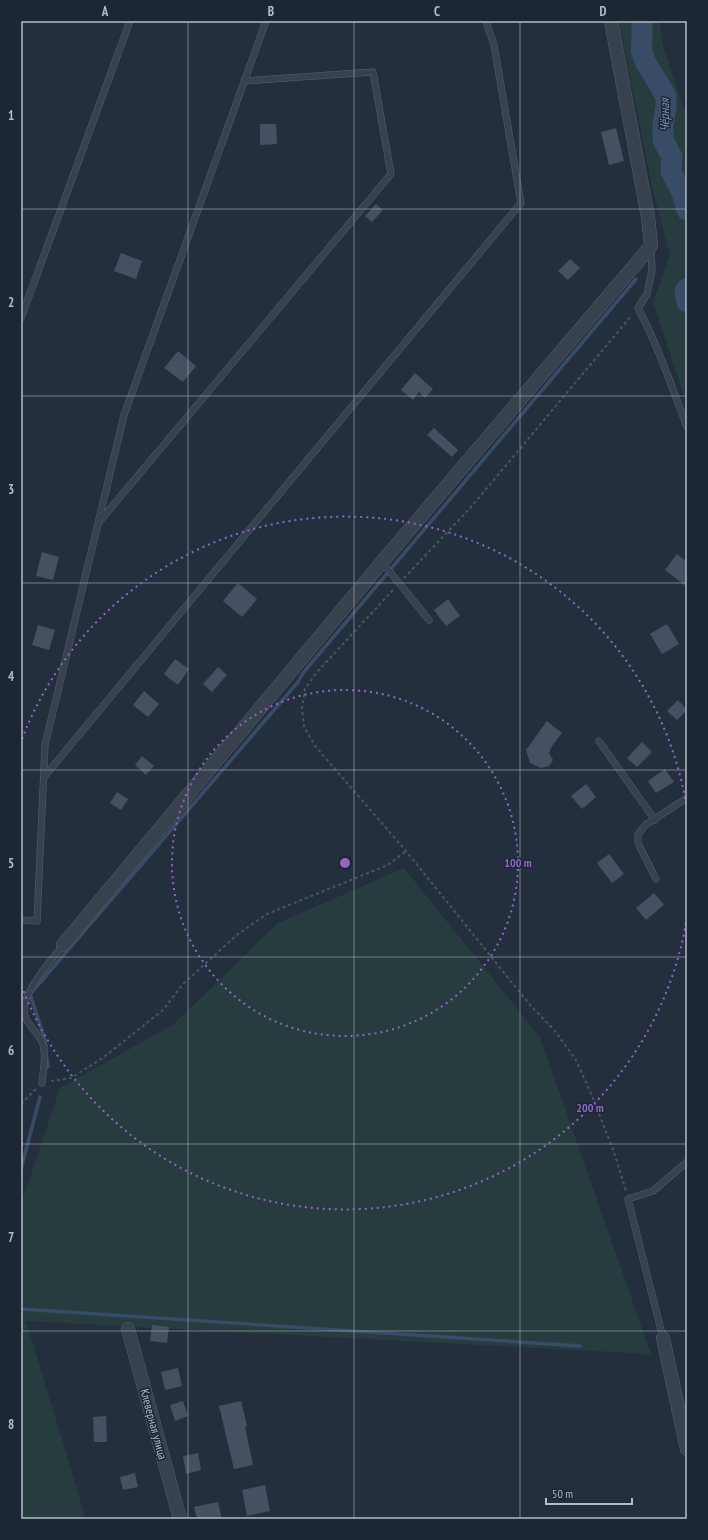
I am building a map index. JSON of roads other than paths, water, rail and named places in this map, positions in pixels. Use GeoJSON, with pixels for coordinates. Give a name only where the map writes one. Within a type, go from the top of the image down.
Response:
{"type":"FeatureCollection","features":[{"type":"Feature","properties":{"kind":"street"},"geometry":{"type":"LineString","coordinates":[[63,944],[382,562],[651,246],[648,217],[611,21]]}},
{"type":"Feature","properties":{"kind":"street","name":"Клеверная улица"},"geometry":{"type":"LineString","coordinates":[[128,1329],[180,1519]]}},
{"type":"Feature","properties":{"kind":"street"},"geometry":{"type":"LineString","coordinates":[[663,1338],[687,1449]]}},
{"type":"Feature","properties":{"kind":"lane"},"geometry":{"type":"LineString","coordinates":[[21,318],[130,21]]}},
{"type":"Feature","properties":{"kind":"lane"},"geometry":{"type":"LineString","coordinates":[[21,920],[37,921],[46,745],[97,524],[124,415],[266,21]]}},
{"type":"Feature","properties":{"kind":"lane"},"geometry":{"type":"LineString","coordinates":[[44,778],[521,203],[494,45],[486,21]]}},
{"type":"Feature","properties":{"kind":"lane"},"geometry":{"type":"LineString","coordinates":[[97,524],[391,174],[373,72],[244,81]]}},
{"type":"Feature","properties":{"kind":"lane"},"geometry":{"type":"LineString","coordinates":[[651,246],[652,270],[647,294],[638,308],[658,352],[687,427]]}},
{"type":"Feature","properties":{"kind":"lane"},"geometry":{"type":"LineString","coordinates":[[382,562],[429,620]]}},
{"type":"Feature","properties":{"kind":"lane"},"geometry":{"type":"LineString","coordinates":[[599,741],[655,820]]}},
{"type":"Feature","properties":{"kind":"lane"},"geometry":{"type":"LineString","coordinates":[[656,879],[638,843],[638,835],[645,825],[655,820],[687,798]]}},
{"type":"Feature","properties":{"kind":"lane"},"geometry":{"type":"LineString","coordinates":[[42,1082],[44,1058],[42,1043],[26,1017],[24,1010],[30,989],[63,944]]}},
{"type":"Feature","properties":{"kind":"lane"},"geometry":{"type":"LineString","coordinates":[[663,1338],[628,1200],[653,1191],[687,1162]]}},
{"type":"Feature","properties":{"kind":"waterway","name":"Чёрная"},"geometry":{"type":"LineString","coordinates":[[642,21],[641,50],[646,63],[666,96],[663,140],[672,157],[671,171],[682,193],[687,210]]}},
{"type":"Feature","properties":{"kind":"waterway"},"geometry":{"type":"LineString","coordinates":[[32,992],[298,682],[303,673],[636,279]]}},
{"type":"Feature","properties":{"kind":"waterway","name":"Чёрная"},"geometry":{"type":"LineString","coordinates":[[687,289],[685,291],[687,302]]}},
{"type":"Feature","properties":{"kind":"waterway"},"geometry":{"type":"LineString","coordinates":[[30,994],[45,1040],[46,1048]]}},
{"type":"Feature","properties":{"kind":"waterway"},"geometry":{"type":"LineString","coordinates":[[47,1058],[48,1067]]}},
{"type":"Feature","properties":{"kind":"waterway"},"geometry":{"type":"LineString","coordinates":[[21,1169],[40,1097]]}},
{"type":"Feature","properties":{"kind":"waterway"},"geometry":{"type":"LineString","coordinates":[[21,1309],[580,1346]]}}]}
